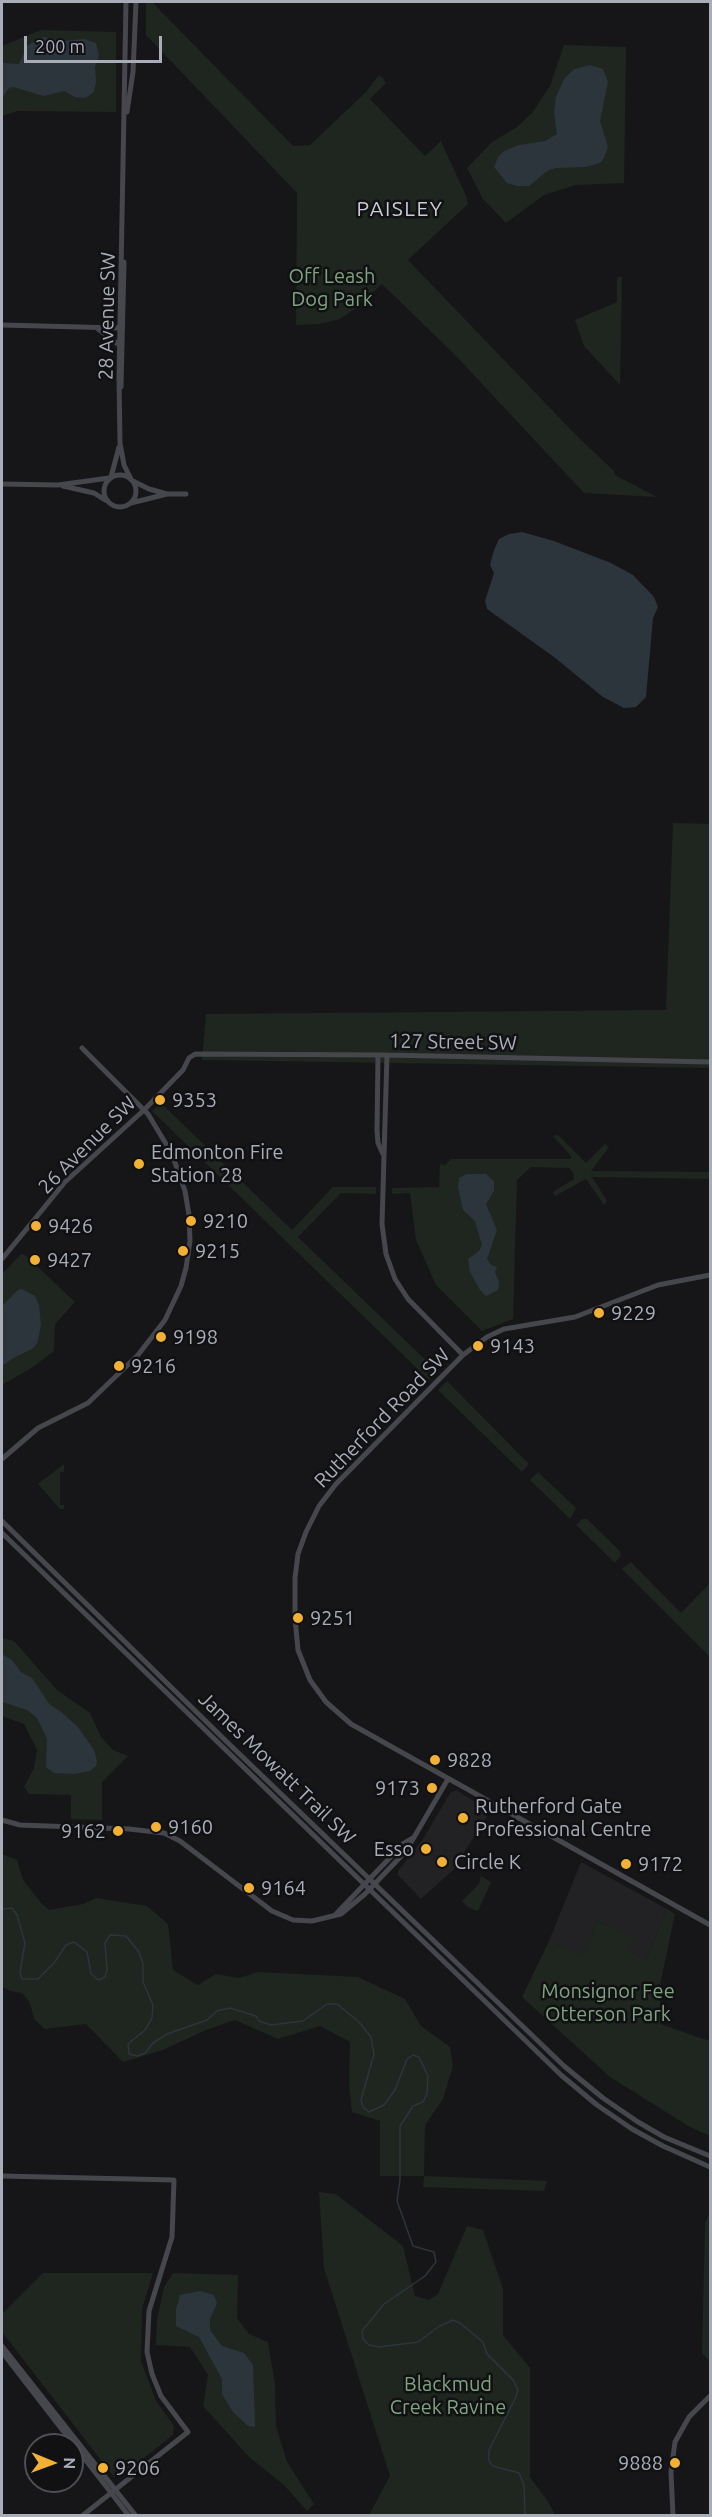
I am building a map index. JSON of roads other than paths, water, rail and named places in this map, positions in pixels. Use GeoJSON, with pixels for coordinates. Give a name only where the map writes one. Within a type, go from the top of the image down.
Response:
{"type":"FeatureCollection","features":[{"type":"Feature","properties":{"kind":"street","name":"28 Avenue SW"},"geometry":{"type":"LineString","coordinates":[[126,2],[123,239],[118,344],[120,443],[124,465],[132,480]]}},
{"type":"Feature","properties":{"kind":"street","name":"28 Avenue SW"},"geometry":{"type":"LineString","coordinates":[[125,125],[133,66],[136,2]]}},
{"type":"Feature","properties":{"kind":"street","name":"28 Avenue SW"},"geometry":{"type":"LineString","coordinates":[[120,394],[124,321],[123,239]]}},
{"type":"Feature","properties":{"kind":"street"},"geometry":{"type":"LineString","coordinates":[[2,325],[119,328]]}},
{"type":"Feature","properties":{"kind":"street"},"geometry":{"type":"LineString","coordinates":[[97,328],[118,344]]}},
{"type":"Feature","properties":{"kind":"street","name":"28 Avenue SW"},"geometry":{"type":"LineString","coordinates":[[110,478],[120,443]]}},
{"type":"Feature","properties":{"kind":"street"},"geometry":{"type":"LineString","coordinates":[[2,484],[58,485],[119,475],[149,489],[167,494]]}},
{"type":"Feature","properties":{"kind":"street"},"geometry":{"type":"LineString","coordinates":[[107,502],[104,487],[110,478]]}},
{"type":"Feature","properties":{"kind":"street"},"geometry":{"type":"LineString","coordinates":[[131,503],[136,493],[132,480]]}},
{"type":"Feature","properties":{"kind":"street"},"geometry":{"type":"LineString","coordinates":[[58,485],[94,493],[119,508],[167,494],[186,494]]}},
{"type":"Feature","properties":{"kind":"street"},"geometry":{"type":"LineString","coordinates":[[2,1460],[33,1431],[82,1407],[98,1396],[157,1333],[182,1286],[190,1241],[187,1198],[171,1151],[144,1110],[82,1048]]}},
{"type":"Feature","properties":{"kind":"street","name":"26 Avenue SW"},"geometry":{"type":"LineString","coordinates":[[2,1259],[65,1182],[144,1110],[183,1070],[189,1058],[195,1054]]}},
{"type":"Feature","properties":{"kind":"street","name":"127 Street SW"},"geometry":{"type":"LineString","coordinates":[[195,1054],[387,1055],[711,1062]]}},
{"type":"Feature","properties":{"kind":"street"},"geometry":{"type":"LineString","coordinates":[[378,1055],[377,1131],[378,1143],[383,1156]]}},
{"type":"Feature","properties":{"kind":"street"},"geometry":{"type":"LineString","coordinates":[[387,1055],[382,1230],[386,1254],[392,1272],[408,1299],[463,1355]]}},
{"type":"Feature","properties":{"kind":"street","name":"Rutherford Road SW"},"geometry":{"type":"LineString","coordinates":[[711,1275],[658,1285],[575,1317],[504,1329],[487,1337],[463,1355],[325,1498],[315,1513],[302,1543],[295,1585],[295,1630],[298,1650],[307,1673],[320,1695],[351,1724],[711,1925]]}},
{"type":"Feature","properties":{"kind":"street","name":"James Mowatt Trail SW"},"geometry":{"type":"LineString","coordinates":[[2,1521],[564,2066],[609,2103],[664,2136],[711,2156]]}},
{"type":"Feature","properties":{"kind":"street","name":"James Mowatt Trail SW"},"geometry":{"type":"LineString","coordinates":[[2,1533],[561,2074],[604,2110],[648,2139],[711,2167]]}},
{"type":"Feature","properties":{"kind":"street"},"geometry":{"type":"LineString","coordinates":[[2,1820],[21,1825],[129,1829],[164,1833],[180,1841],[269,1909],[281,1916],[305,1922],[341,1914],[369,1890],[406,1851],[448,1779]]}},
{"type":"Feature","properties":{"kind":"street"},"geometry":{"type":"LineString","coordinates":[[336,1914],[403,1844],[414,1838]]}},
{"type":"Feature","properties":{"kind":"street"},"geometry":{"type":"LineString","coordinates":[[604,2110],[609,2103]]}},
{"type":"Feature","properties":{"kind":"street"},"geometry":{"type":"LineString","coordinates":[[2,2176],[174,2180],[172,2237],[149,2311],[147,2352],[152,2374],[161,2396],[188,2433],[82,2516]]}},
{"type":"Feature","properties":{"kind":"street"},"geometry":{"type":"LineString","coordinates":[[2,2346],[113,2491],[129,2516]]}},
{"type":"Feature","properties":{"kind":"street"},"geometry":{"type":"LineString","coordinates":[[2,2352],[113,2491],[136,2516]]}},
{"type":"Feature","properties":{"kind":"street"},"geometry":{"type":"LineString","coordinates":[[673,2516],[671,2464],[675,2442],[688,2417],[711,2396]]}},
{"type":"Feature","properties":{"kind":"waterway"},"geometry":{"type":"LineString","coordinates":[[2,1909],[12,1908],[17,1915],[25,1943],[20,1972],[22,1979],[38,1979],[54,1963],[66,1945],[74,1942],[87,1952],[91,1974],[98,1980],[105,1977],[107,1970],[105,1943],[110,1935],[126,1936],[139,1952],[143,1964],[143,1982],[153,2005],[152,2018],[145,2030],[128,2044],[129,2054],[137,2056],[145,2053],[153,2043],[167,2034],[207,2020],[217,2011],[230,2008],[256,2016],[259,2021],[271,2025],[303,2021],[327,2004],[337,2004],[359,2022],[371,2037],[374,2054],[361,2100],[363,2107],[369,2112],[384,2105],[395,2090],[407,2059],[413,2055],[419,2057],[428,2076],[427,2094],[423,2102],[413,2106],[400,2126],[400,2180],[397,2201],[413,2246],[434,2252],[436,2262],[425,2276],[384,2304],[362,2331],[363,2339],[369,2345],[379,2347],[418,2342],[438,2327],[453,2320],[483,2342],[487,2354],[513,2380],[518,2390],[489,2450],[489,2461],[493,2466],[519,2473],[524,2485],[525,2516]]}},
{"type":"Feature","properties":{"kind":"place","name":"9353"},"geometry":{"type":"Point","coordinates":[160,1100]}},
{"type":"Feature","properties":{"kind":"place","name":"Edmonton Fire Station 28"},"geometry":{"type":"Point","coordinates":[139,1164]}},
{"type":"Feature","properties":{"kind":"place","name":"9210"},"geometry":{"type":"Point","coordinates":[191,1221]}},
{"type":"Feature","properties":{"kind":"place","name":"9426"},"geometry":{"type":"Point","coordinates":[36,1226]}},
{"type":"Feature","properties":{"kind":"place","name":"9215"},"geometry":{"type":"Point","coordinates":[183,1251]}},
{"type":"Feature","properties":{"kind":"place","name":"9427"},"geometry":{"type":"Point","coordinates":[35,1260]}},
{"type":"Feature","properties":{"kind":"place","name":"9229"},"geometry":{"type":"Point","coordinates":[599,1313]}},
{"type":"Feature","properties":{"kind":"place","name":"9198"},"geometry":{"type":"Point","coordinates":[161,1337]}},
{"type":"Feature","properties":{"kind":"place","name":"9143"},"geometry":{"type":"Point","coordinates":[478,1346]}},
{"type":"Feature","properties":{"kind":"place","name":"9216"},"geometry":{"type":"Point","coordinates":[119,1366]}},
{"type":"Feature","properties":{"kind":"place","name":"9251"},"geometry":{"type":"Point","coordinates":[298,1618]}},
{"type":"Feature","properties":{"kind":"place","name":"9828"},"geometry":{"type":"Point","coordinates":[435,1760]}},
{"type":"Feature","properties":{"kind":"place","name":"9173"},"geometry":{"type":"Point","coordinates":[432,1788]}},
{"type":"Feature","properties":{"kind":"place","name":"Rutherford Gate Professional Centre"},"geometry":{"type":"Point","coordinates":[463,1818]}},
{"type":"Feature","properties":{"kind":"place","name":"9160"},"geometry":{"type":"Point","coordinates":[156,1827]}},
{"type":"Feature","properties":{"kind":"place","name":"9162"},"geometry":{"type":"Point","coordinates":[118,1831]}},
{"type":"Feature","properties":{"kind":"place","name":"Esso"},"geometry":{"type":"Point","coordinates":[426,1849]}},
{"type":"Feature","properties":{"kind":"place","name":"Circle K"},"geometry":{"type":"Point","coordinates":[442,1862]}},
{"type":"Feature","properties":{"kind":"place","name":"9172"},"geometry":{"type":"Point","coordinates":[626,1864]}},
{"type":"Feature","properties":{"kind":"place","name":"9164"},"geometry":{"type":"Point","coordinates":[249,1888]}},
{"type":"Feature","properties":{"kind":"place","name":"9888"},"geometry":{"type":"Point","coordinates":[675,2463]}},
{"type":"Feature","properties":{"kind":"place","name":"9206"},"geometry":{"type":"Point","coordinates":[103,2468]}},
{"type":"Feature","properties":{"kind":"district","name":"PAISLEY"},"geometry":{"type":"Point","coordinates":[400,209]}},
{"type":"Feature","properties":{"kind":"park label","name":"Off Leash Dog Park"},"geometry":{"type":"Point","coordinates":[332,288]}},
{"type":"Feature","properties":{"kind":"park label","name":"Monsignor Fee Otterson Park"},"geometry":{"type":"Point","coordinates":[608,2002]}},
{"type":"Feature","properties":{"kind":"park label","name":"Blackmud Creek Ravine"},"geometry":{"type":"Point","coordinates":[448,2396]}}]}
